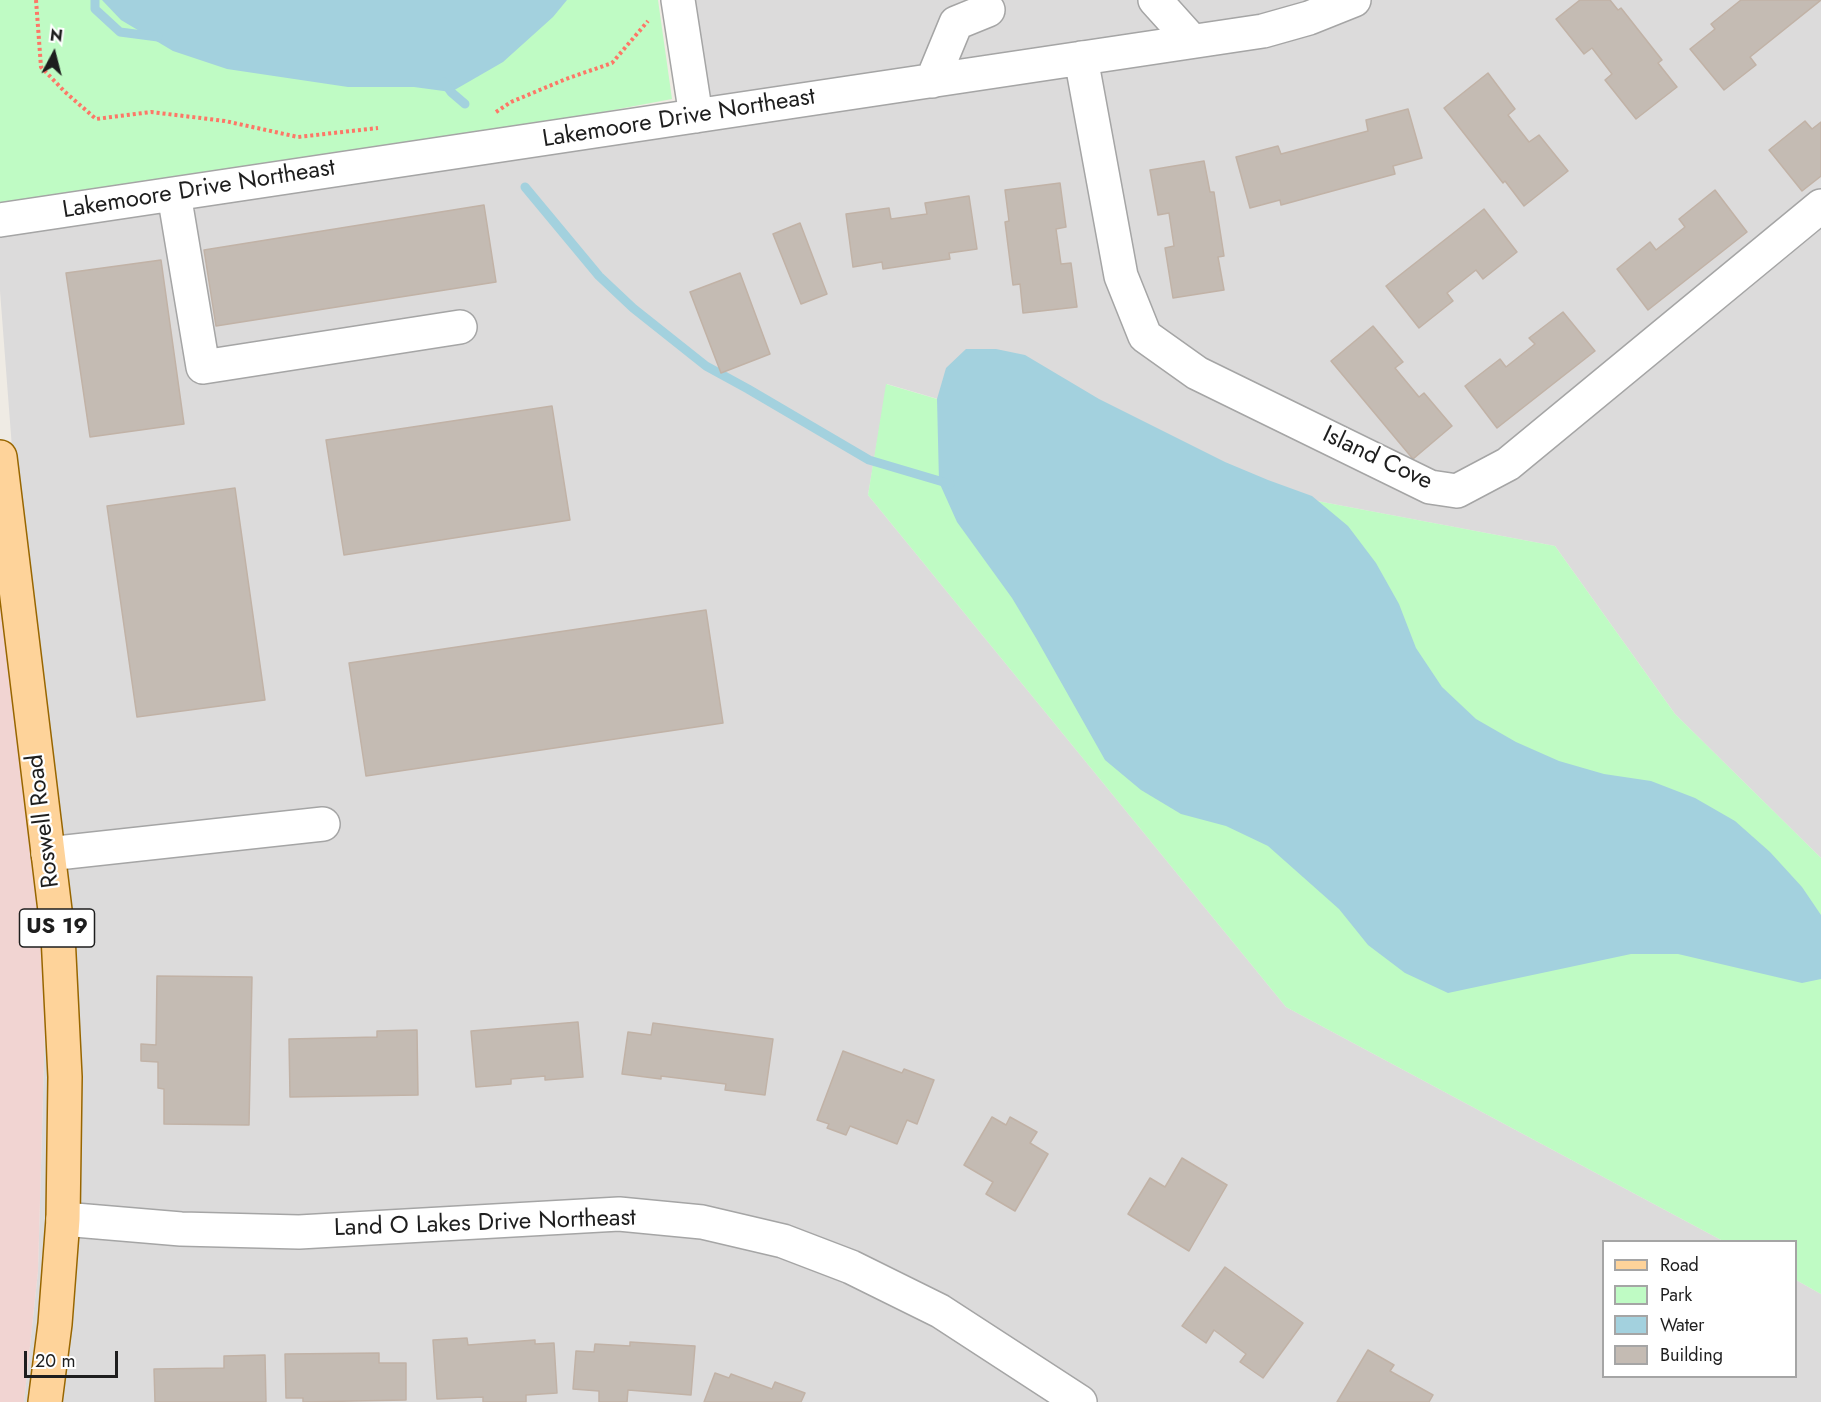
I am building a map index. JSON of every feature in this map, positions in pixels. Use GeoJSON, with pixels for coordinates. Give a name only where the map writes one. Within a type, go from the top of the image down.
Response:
{"type":"FeatureCollection","features":[{"type":"Feature","properties":{"kind":"main road","name":"Roswell Road"},"geometry":{"type":"LineString","coordinates":[[0,457],[58,935],[65,1077],[63,1219],[55,1324],[45,1402]]}},
{"type":"Feature","properties":{"kind":"street"},"geometry":{"type":"LineString","coordinates":[[678,0],[696,116]]}},
{"type":"Feature","properties":{"kind":"street"},"geometry":{"type":"LineString","coordinates":[[1155,0],[1192,41]]}},
{"type":"Feature","properties":{"kind":"street","name":"Lakemoore Drive Northeast"},"geometry":{"type":"LineString","coordinates":[[0,220],[1263,31],[1309,18],[1354,0]]}},
{"type":"Feature","properties":{"kind":"street"},"geometry":{"type":"LineString","coordinates":[[932,81],[956,23],[988,10]]}},
{"type":"Feature","properties":{"kind":"street","name":"Island Cove"},"geometry":{"type":"LineString","coordinates":[[1081,58],[1121,276],[1145,336],[1197,373],[1430,487],[1457,490],[1508,464],[1821,206]]}},
{"type":"Feature","properties":{"kind":"street"},"geometry":{"type":"LineString","coordinates":[[174,194],[203,367],[460,327]]}},
{"type":"Feature","properties":{"kind":"street"},"geometry":{"type":"LineString","coordinates":[[48,854],[323,824]]}},
{"type":"Feature","properties":{"kind":"street","name":"Land O Lakes Drive Northeast"},"geometry":{"type":"LineString","coordinates":[[63,1219],[181,1229],[299,1232],[619,1214],[702,1222],[783,1241],[851,1267],[940,1311],[1080,1402]]}},
{"type":"Feature","properties":{"kind":"path"},"geometry":{"type":"LineString","coordinates":[[36,0],[40,67],[96,119],[151,112],[225,121],[298,137],[389,128]]}},
{"type":"Feature","properties":{"kind":"path"},"geometry":{"type":"LineString","coordinates":[[493,114],[511,102],[612,63],[648,21],[647,11]]}},
{"type":"Feature","properties":{"kind":"shaded area"},"geometry":{"type":"Polygon","coordinates":[[[692,0],[1821,0],[1821,858],[1675,714],[1555,546],[1227,484],[887,384],[868,495],[1286,1007],[1721,1240],[1602,1240],[1602,1378],[1797,1378],[1797,1281],[1821,1294],[1821,1402],[24,1402],[38,1271],[48,919],[0,291],[0,230],[711,124],[692,0]]]}},
{"type":"Feature","properties":{"kind":"shaded area"},"geometry":{"type":"Polygon","coordinates":[[[0,513],[48,919],[38,1271],[24,1402],[0,1402],[0,513]]]}},
{"type":"Feature","properties":{"kind":"green space"},"geometry":{"type":"Polygon","coordinates":[[[0,0],[658,0],[672,99],[555,121],[0,204],[0,0]]]}},
{"type":"Feature","properties":{"kind":"green space"},"geometry":{"type":"Polygon","coordinates":[[[886,384],[1227,484],[1555,546],[1675,714],[1821,858],[1821,1294],[1797,1281],[1797,1240],[1721,1240],[1286,1007],[868,495],[886,384]]]}},
{"type":"Feature","properties":{"kind":"water"},"geometry":{"type":"Polygon","coordinates":[[[102,0],[567,0],[553,17],[503,62],[451,92],[414,87],[348,87],[227,69],[173,51],[121,20],[102,0]]]}},
{"type":"Feature","properties":{"kind":"water"},"geometry":{"type":"Polygon","coordinates":[[[966,349],[996,349],[1025,355],[1099,399],[1225,462],[1312,496],[1348,526],[1376,563],[1399,604],[1416,648],[1442,687],[1476,719],[1516,742],[1559,761],[1604,774],[1651,781],[1695,798],[1735,821],[1770,852],[1802,887],[1821,915],[1821,979],[1802,983],[1678,954],[1631,954],[1448,993],[1405,973],[1368,945],[1339,909],[1268,846],[1226,826],[1181,814],[1141,790],[1105,760],[1012,598],[957,522],[939,482],[937,399],[946,368],[966,349]]]}},
{"type":"Feature","properties":{"kind":"building"},"geometry":{"type":"Polygon","coordinates":[[[1580,0],[1610,0],[1618,10],[1621,8],[1662,60],[1658,63],[1677,87],[1636,119],[1605,80],[1612,74],[1592,48],[1584,54],[1556,19],[1580,0]]]}},
{"type":"Feature","properties":{"kind":"building"},"geometry":{"type":"Polygon","coordinates":[[[1741,0],[1821,0],[1750,57],[1756,65],[1724,90],[1690,49],[1715,29],[1711,24],[1741,0]]]}},
{"type":"Feature","properties":{"kind":"building"},"geometry":{"type":"Polygon","coordinates":[[[1488,73],[1515,109],[1508,115],[1529,142],[1539,135],[1568,171],[1524,206],[1444,108],[1488,73]]]}},
{"type":"Feature","properties":{"kind":"building"},"geometry":{"type":"Polygon","coordinates":[[[1408,109],[1422,158],[1393,166],[1395,174],[1281,205],[1280,200],[1250,208],[1236,157],[1278,146],[1281,154],[1368,131],[1366,120],[1408,109]]]}},
{"type":"Feature","properties":{"kind":"building"},"geometry":{"type":"Polygon","coordinates":[[[1805,121],[1812,129],[1821,122],[1821,176],[1802,191],[1769,150],[1805,121]]]}},
{"type":"Feature","properties":{"kind":"building"},"geometry":{"type":"Polygon","coordinates":[[[1204,161],[1210,192],[1214,192],[1224,256],[1218,257],[1224,290],[1173,298],[1165,248],[1174,246],[1169,213],[1158,215],[1150,170],[1204,161]]]}},
{"type":"Feature","properties":{"kind":"building"},"geometry":{"type":"Polygon","coordinates":[[[1060,183],[1066,227],[1056,229],[1061,264],[1071,263],[1077,307],[1023,313],[1020,284],[1013,285],[1005,222],[1009,221],[1005,190],[1060,183]]]}},
{"type":"Feature","properties":{"kind":"building"},"geometry":{"type":"Polygon","coordinates":[[[1715,190],[1747,232],[1648,310],[1617,269],[1650,242],[1656,250],[1685,227],[1679,219],[1715,190]]]}},
{"type":"Feature","properties":{"kind":"building"},"geometry":{"type":"Polygon","coordinates":[[[969,196],[977,249],[949,253],[950,259],[883,269],[882,262],[853,267],[846,214],[889,208],[891,219],[927,214],[925,203],[969,196]]]}},
{"type":"Feature","properties":{"kind":"building"},"geometry":{"type":"Polygon","coordinates":[[[484,205],[496,282],[216,326],[204,250],[484,205]]]}},
{"type":"Feature","properties":{"kind":"building"},"geometry":{"type":"Polygon","coordinates":[[[1484,209],[1517,252],[1483,279],[1476,270],[1447,293],[1453,301],[1419,328],[1386,286],[1484,209]]]}},
{"type":"Feature","properties":{"kind":"building"},"geometry":{"type":"Polygon","coordinates":[[[800,223],[827,294],[801,304],[773,234],[800,223]]]}},
{"type":"Feature","properties":{"kind":"building"},"geometry":{"type":"Polygon","coordinates":[[[161,260],[184,424],[90,437],[66,273],[161,260]]]}},
{"type":"Feature","properties":{"kind":"building"},"geometry":{"type":"Polygon","coordinates":[[[740,273],[770,354],[721,373],[690,292],[740,273]]]}},
{"type":"Feature","properties":{"kind":"building"},"geometry":{"type":"Polygon","coordinates":[[[1563,312],[1595,351],[1497,428],[1465,386],[1500,359],[1506,367],[1535,344],[1529,338],[1563,312]]]}},
{"type":"Feature","properties":{"kind":"building"},"geometry":{"type":"Polygon","coordinates":[[[1373,326],[1403,362],[1395,368],[1419,397],[1424,393],[1452,426],[1413,459],[1331,361],[1373,326]]]}},
{"type":"Feature","properties":{"kind":"building"},"geometry":{"type":"Polygon","coordinates":[[[552,406],[570,520],[344,555],[326,440],[552,406]]]}},
{"type":"Feature","properties":{"kind":"building"},"geometry":{"type":"Polygon","coordinates":[[[235,488],[265,700],[137,717],[107,506],[235,488]]]}},
{"type":"Feature","properties":{"kind":"building"},"geometry":{"type":"Polygon","coordinates":[[[706,610],[723,723],[366,776],[349,663],[706,610]]]}},
{"type":"Feature","properties":{"kind":"building"},"geometry":{"type":"Polygon","coordinates":[[[157,976],[252,977],[249,1125],[164,1124],[164,1089],[158,1088],[158,1062],[141,1061],[141,1044],[156,1045],[157,976]]]}},
{"type":"Feature","properties":{"kind":"building"},"geometry":{"type":"Polygon","coordinates":[[[578,1022],[583,1077],[545,1080],[545,1076],[511,1079],[511,1084],[476,1087],[471,1031],[578,1022]]]}},
{"type":"Feature","properties":{"kind":"building"},"geometry":{"type":"Polygon","coordinates":[[[653,1023],[773,1039],[765,1095],[725,1090],[726,1084],[622,1074],[628,1032],[651,1035],[653,1023]]]}},
{"type":"Feature","properties":{"kind":"building"},"geometry":{"type":"Polygon","coordinates":[[[417,1030],[418,1095],[290,1097],[289,1039],[377,1037],[377,1031],[417,1030]]]}},
{"type":"Feature","properties":{"kind":"building"},"geometry":{"type":"Polygon","coordinates":[[[843,1051],[902,1073],[904,1069],[934,1080],[917,1124],[907,1120],[897,1144],[850,1126],[846,1135],[827,1128],[829,1124],[817,1120],[843,1051]]]}},
{"type":"Feature","properties":{"kind":"building"},"geometry":{"type":"Polygon","coordinates":[[[992,1117],[1006,1125],[1010,1117],[1037,1132],[1030,1143],[1048,1154],[1015,1211],[986,1194],[993,1182],[964,1165],[992,1117]]]}},
{"type":"Feature","properties":{"kind":"building"},"geometry":{"type":"Polygon","coordinates":[[[1182,1158],[1227,1185],[1189,1251],[1128,1214],[1150,1178],[1165,1187],[1182,1158]]]}},
{"type":"Feature","properties":{"kind":"building"},"geometry":{"type":"Polygon","coordinates":[[[1225,1267],[1303,1323],[1263,1378],[1240,1362],[1246,1354],[1214,1330],[1206,1343],[1182,1326],[1225,1267]]]}},
{"type":"Feature","properties":{"kind":"building"},"geometry":{"type":"Polygon","coordinates":[[[467,1338],[468,1345],[535,1340],[535,1344],[554,1343],[557,1393],[526,1395],[526,1402],[483,1402],[483,1397],[437,1399],[433,1340],[467,1338]]]}},
{"type":"Feature","properties":{"kind":"building"},"geometry":{"type":"Polygon","coordinates":[[[630,1342],[695,1346],[691,1395],[628,1390],[627,1402],[599,1402],[599,1391],[573,1389],[576,1351],[594,1352],[595,1344],[630,1346],[630,1342]]]}},
{"type":"Feature","properties":{"kind":"building"},"geometry":{"type":"Polygon","coordinates":[[[1368,1350],[1394,1365],[1390,1371],[1433,1395],[1429,1402],[1337,1402],[1368,1350]]]}},
{"type":"Feature","properties":{"kind":"building"},"geometry":{"type":"Polygon","coordinates":[[[379,1353],[379,1363],[406,1363],[406,1400],[303,1402],[303,1398],[286,1398],[285,1354],[379,1353]]]}},
{"type":"Feature","properties":{"kind":"building"},"geometry":{"type":"Polygon","coordinates":[[[265,1355],[266,1402],[155,1402],[154,1369],[224,1368],[224,1356],[265,1355]]]}},
{"type":"Feature","properties":{"kind":"building"},"geometry":{"type":"Polygon","coordinates":[[[715,1373],[729,1378],[731,1374],[772,1389],[775,1382],[805,1393],[801,1402],[704,1402],[715,1373]]]}},
{"type":"Feature","properties":{"kind":"waterway"},"geometry":{"type":"LineString","coordinates":[[95,0],[95,9],[120,32],[158,37]]}},
{"type":"Feature","properties":{"kind":"waterway"},"geometry":{"type":"LineString","coordinates":[[444,82],[451,92],[465,104]]}},
{"type":"Feature","properties":{"kind":"waterway"},"geometry":{"type":"LineString","coordinates":[[525,187],[599,276],[633,308],[706,366],[869,460],[950,484]]}}]}
